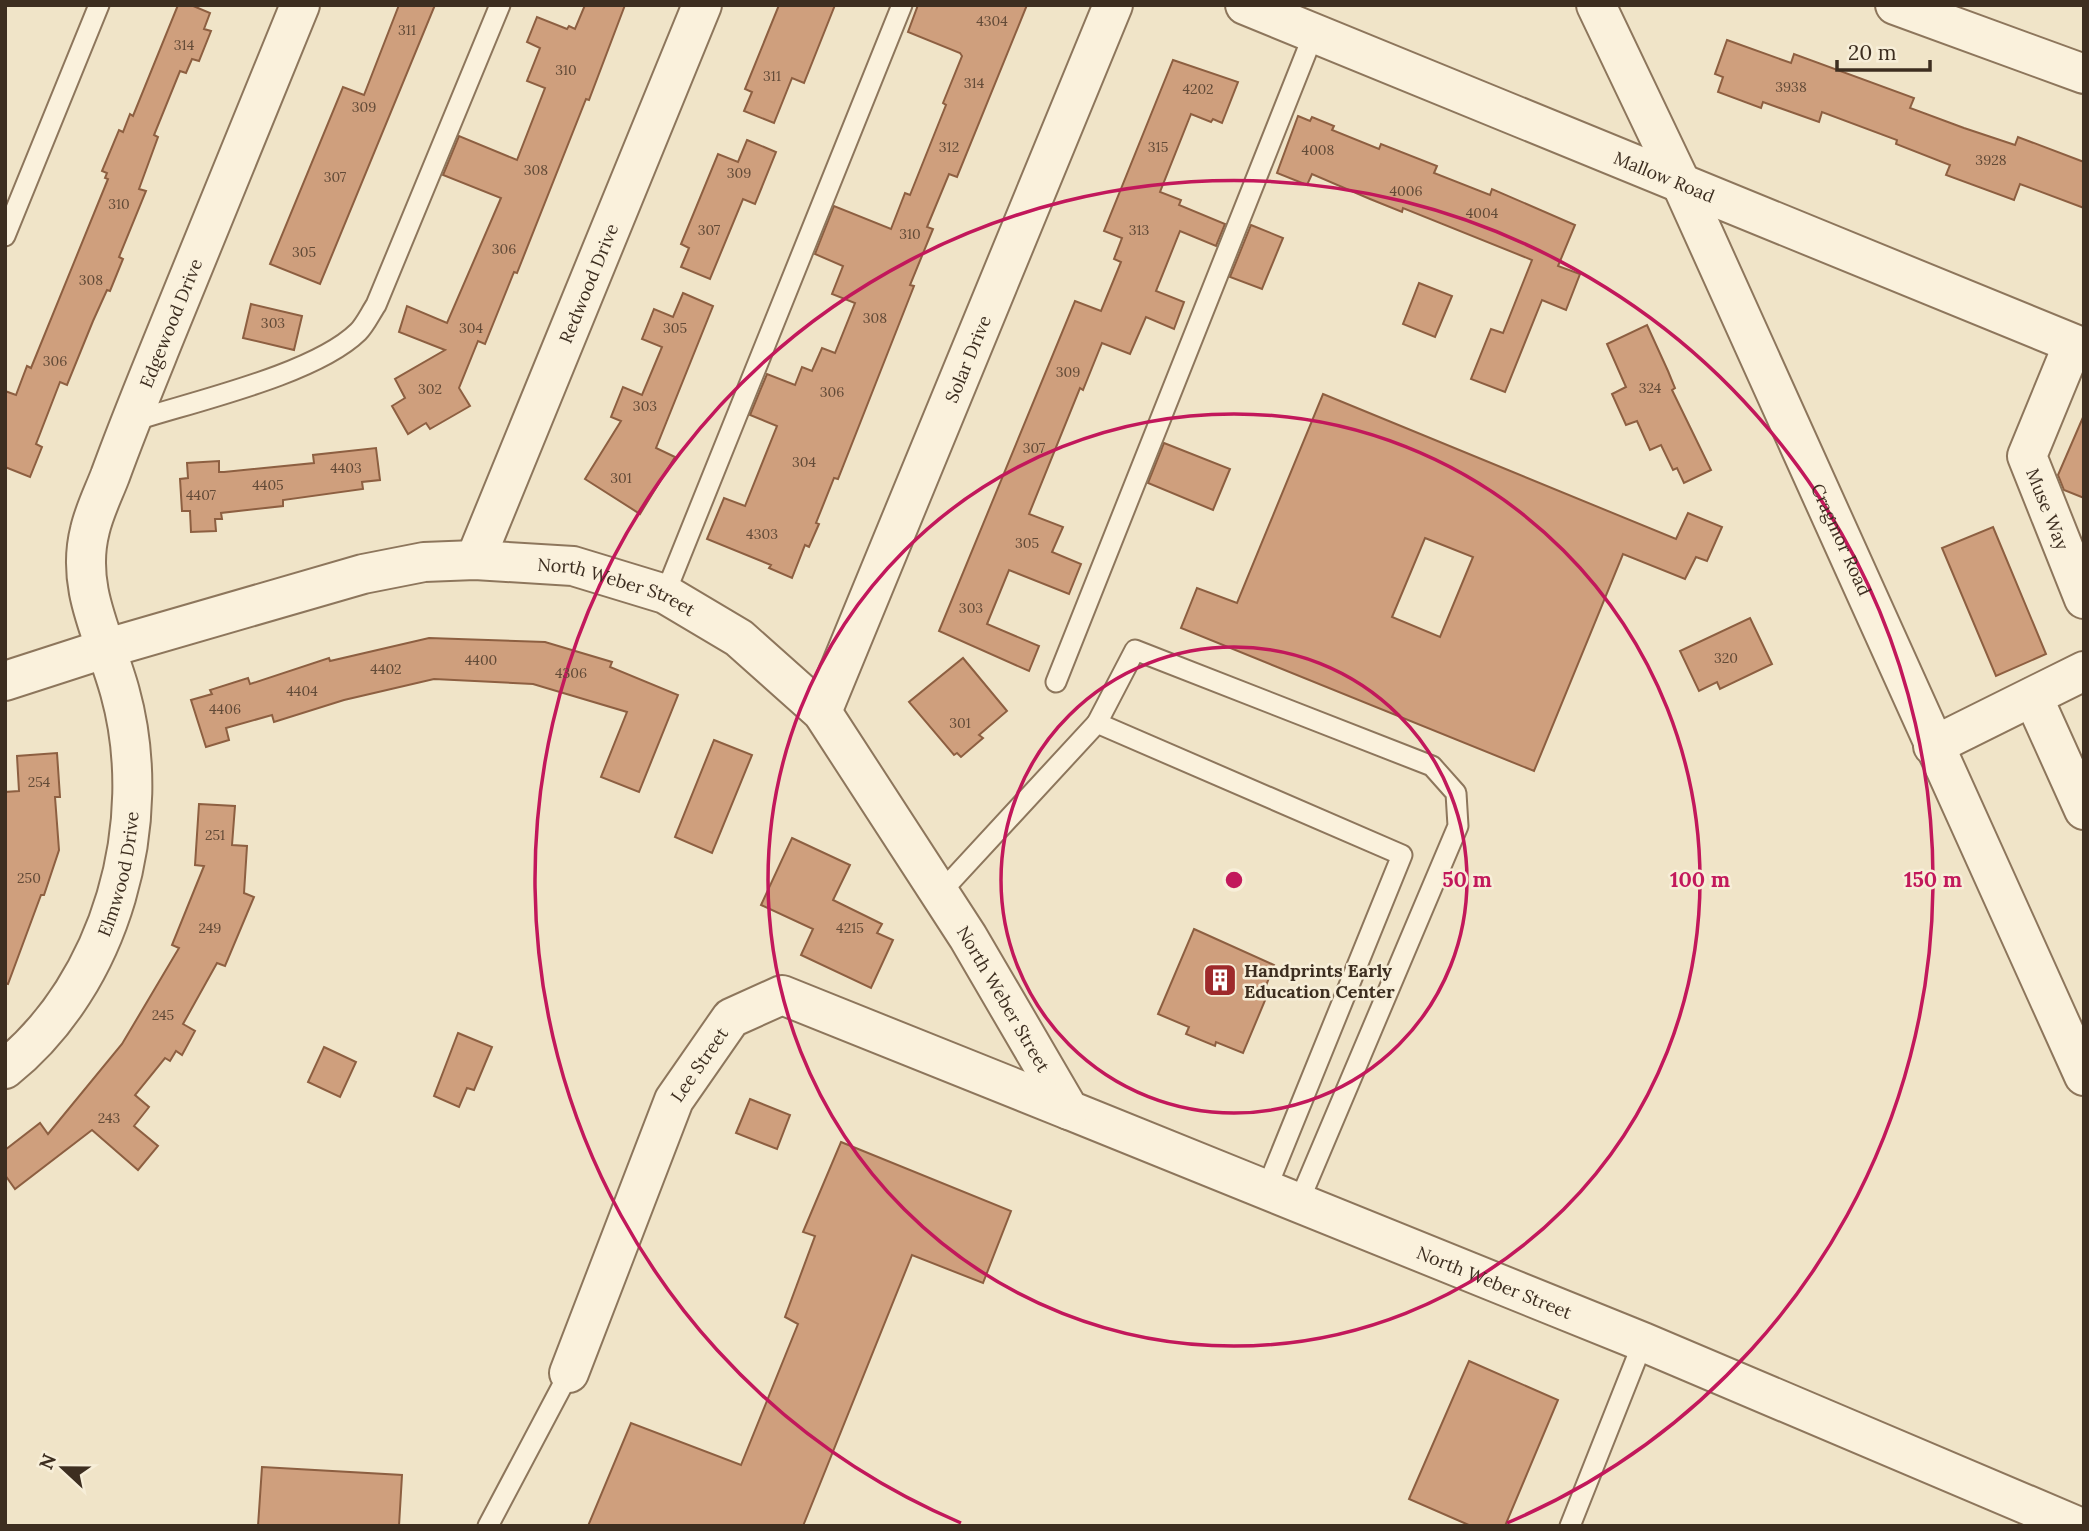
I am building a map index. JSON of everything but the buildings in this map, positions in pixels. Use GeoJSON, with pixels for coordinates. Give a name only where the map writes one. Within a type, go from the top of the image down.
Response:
{"type":"FeatureCollection","features":[{"type":"Feature","properties":{"kind":"street","name":"Edgewood Drive"},"geometry":{"type":"LineString","coordinates":[[104,649],[90,604],[84,564],[90,530],[129,422],[300,5]]}},
{"type":"Feature","properties":{"kind":"street","name":"Redwood Drive"},"geometry":{"type":"LineString","coordinates":[[475,559],[702,5]]}},
{"type":"Feature","properties":{"kind":"street","name":"Solar Drive"},"geometry":{"type":"LineString","coordinates":[[822,712],[1113,5]]}},
{"type":"Feature","properties":{"kind":"street","name":"Mallow Road"},"geometry":{"type":"LineString","coordinates":[[1245,5],[2078,346]]}},
{"type":"Feature","properties":{"kind":"street","name":"Cragmor Road"},"geometry":{"type":"LineString","coordinates":[[1596,5],[1680,181],[2084,1076]]}},
{"type":"Feature","properties":{"kind":"street"},"geometry":{"type":"LineString","coordinates":[[1895,5],[2084,74]]}},
{"type":"Feature","properties":{"kind":"street","name":"Muse Way"},"geometry":{"type":"LineString","coordinates":[[2078,346],[2027,456],[2084,598]]}},
{"type":"Feature","properties":{"kind":"street","name":"North Weber Street"},"geometry":{"type":"LineString","coordinates":[[5,681],[363,573],[424,562],[475,559],[573,566],[664,594],[740,638],[822,712],[940,893],[1069,1110],[1643,1342],[2037,1518],[2077,1526]]}},
{"type":"Feature","properties":{"kind":"street","name":"Elmwood Drive"},"geometry":{"type":"LineString","coordinates":[[5,1069],[20,1057],[57,1016],[93,959],[116,900],[128,836],[132,773],[120,693],[104,649]]}},
{"type":"Feature","properties":{"kind":"street"},"geometry":{"type":"LineString","coordinates":[[1933,746],[2084,671]]}},
{"type":"Feature","properties":{"kind":"street"},"geometry":{"type":"LineString","coordinates":[[2034,697],[2084,810]]}},
{"type":"Feature","properties":{"kind":"street","name":"Lee Street"},"geometry":{"type":"LineString","coordinates":[[569,1373],[674,1100],[731,1018],[782,995],[1069,1110]]}},
{"type":"Feature","properties":{"kind":"lane"},"geometry":{"type":"LineString","coordinates":[[5,236],[99,5]]}},
{"type":"Feature","properties":{"kind":"lane"},"geometry":{"type":"LineString","coordinates":[[129,422],[284,373],[327,355],[359,331],[376,305],[500,5]]}},
{"type":"Feature","properties":{"kind":"lane"},"geometry":{"type":"LineString","coordinates":[[664,594],[902,5]]}},
{"type":"Feature","properties":{"kind":"lane"},"geometry":{"type":"LineString","coordinates":[[1056,682],[1314,33]]}},
{"type":"Feature","properties":{"kind":"lane"},"geometry":{"type":"LineString","coordinates":[[940,893],[1097,723],[1135,650],[1432,766],[1456,793],[1458,825],[1282,1197]]}},
{"type":"Feature","properties":{"kind":"lane"},"geometry":{"type":"LineString","coordinates":[[1097,723],[1402,855],[1282,1197]]}},
{"type":"Feature","properties":{"kind":"lane"},"geometry":{"type":"LineString","coordinates":[[1570,1526],[1643,1342]]}},
{"type":"Feature","properties":{"kind":"lane"},"geometry":{"type":"LineString","coordinates":[[488,1526],[569,1373]]}},
{"type":"Feature","properties":{"kind":"place","name":"Handprints Early Education Center"},"geometry":{"type":"Point","coordinates":[1220,980]}}]}
